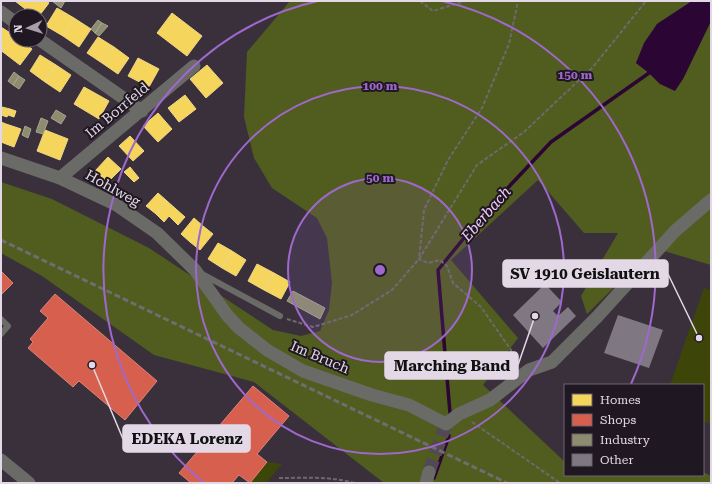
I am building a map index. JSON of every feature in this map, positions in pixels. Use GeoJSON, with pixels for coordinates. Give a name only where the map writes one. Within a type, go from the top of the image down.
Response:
{"type":"FeatureCollection","features":[{"type":"Feature","properties":{"kind":"street"},"geometry":{"type":"LineString","coordinates":[[48,45],[142,110]]}},
{"type":"Feature","properties":{"kind":"street","name":"Im Borrfeld"},"geometry":{"type":"LineString","coordinates":[[60,178],[194,66]]}},
{"type":"Feature","properties":{"kind":"street","name":"Hohlweg"},"geometry":{"type":"LineString","coordinates":[[1,158],[60,178],[115,204],[156,233],[195,270]]}},
{"type":"Feature","properties":{"kind":"street"},"geometry":{"type":"LineString","coordinates":[[459,414],[490,400],[529,370],[552,362],[597,317],[675,232],[711,200]]}},
{"type":"Feature","properties":{"kind":"street","name":"Im Bruch"},"geometry":{"type":"LineString","coordinates":[[195,270],[227,315],[239,328],[267,350],[303,371],[365,393],[409,405],[446,424],[459,414]]}},
{"type":"Feature","properties":{"kind":"street"},"geometry":{"type":"LineString","coordinates":[[1,460],[29,483]]}},
{"type":"Feature","properties":{"kind":"lane"},"geometry":{"type":"LineString","coordinates":[[195,270],[280,316]]}},
{"type":"Feature","properties":{"kind":"lane"},"geometry":{"type":"LineString","coordinates":[[1,319],[8,326],[1,334]]}},
{"type":"Feature","properties":{"kind":"path"},"geometry":{"type":"LineString","coordinates":[[420,1],[433,11],[466,1]]}},
{"type":"Feature","properties":{"kind":"path"},"geometry":{"type":"LineString","coordinates":[[419,258],[424,210],[448,160],[482,108],[509,44],[518,1]]}},
{"type":"Feature","properties":{"kind":"path"},"geometry":{"type":"LineString","coordinates":[[280,316],[292,321],[313,326],[352,315],[392,290],[419,258],[478,166],[524,132],[593,68],[646,1]]}},
{"type":"Feature","properties":{"kind":"path"},"geometry":{"type":"LineString","coordinates":[[419,258],[428,263],[440,260],[447,266],[453,284],[481,307],[511,350],[508,386]]}},
{"type":"Feature","properties":{"kind":"path"},"geometry":{"type":"LineString","coordinates":[[459,414],[560,483]]}},
{"type":"Feature","properties":{"kind":"path"},"geometry":{"type":"LineString","coordinates":[[279,478],[311,477],[341,479],[355,483]]}},
{"type":"Feature","properties":{"kind":"green space"},"geometry":{"type":"Polygon","coordinates":[[[290,1],[692,1],[657,24],[636,63],[660,84],[683,79],[711,21],[711,265],[654,248],[587,314],[581,296],[618,233],[584,233],[538,180],[451,260],[518,338],[483,385],[564,461],[564,476],[704,476],[704,472],[711,476],[711,483],[384,483],[254,382],[154,355],[42,276],[1,253],[1,182],[52,199],[149,248],[273,330],[301,336],[320,331],[329,310],[332,283],[327,238],[317,218],[272,188],[254,158],[244,117],[247,52],[290,1]]]}},
{"type":"Feature","properties":{"kind":"green space"},"geometry":{"type":"Polygon","coordinates":[[[704,288],[711,291],[711,424],[704,421],[704,384],[670,384],[704,288]]]}},
{"type":"Feature","properties":{"kind":"green space"},"geometry":{"type":"Polygon","coordinates":[[[267,462],[282,464],[266,483],[250,483],[267,462]]]}},
{"type":"Feature","properties":{"kind":"shaded area"},"geometry":{"type":"Polygon","coordinates":[[[692,1],[711,1],[711,21],[683,79],[675,91],[660,84],[636,63],[644,43],[657,24],[692,1]]]}},
{"type":"Feature","properties":{"kind":"building: Homes"},"geometry":{"type":"Polygon","coordinates":[[[15,1],[30,1],[24,8],[15,1]]]}},
{"type":"Feature","properties":{"kind":"building: Homes"},"geometry":{"type":"Polygon","coordinates":[[[30,1],[46,1],[49,3],[45,8],[24,8],[30,1]]]}},
{"type":"Feature","properties":{"kind":"building: Homes"},"geometry":{"type":"Polygon","coordinates":[[[57,8],[74,18],[63,36],[48,27],[48,23],[57,8]]]}},
{"type":"Feature","properties":{"kind":"building: Homes"},"geometry":{"type":"Polygon","coordinates":[[[172,13],[202,36],[187,56],[157,33],[172,13]]]}},
{"type":"Feature","properties":{"kind":"building: Homes"},"geometry":{"type":"Polygon","coordinates":[[[74,18],[91,29],[79,47],[63,36],[74,18]]]}},
{"type":"Feature","properties":{"kind":"building: Homes"},"geometry":{"type":"Polygon","coordinates":[[[1,27],[8,32],[8,45],[3,52],[1,51],[1,27]]]}},
{"type":"Feature","properties":{"kind":"building: Homes"},"geometry":{"type":"Polygon","coordinates":[[[98,37],[114,47],[102,63],[87,53],[98,37]]]}},
{"type":"Feature","properties":{"kind":"building: Homes"},"geometry":{"type":"Polygon","coordinates":[[[8,45],[8,48],[32,49],[20,65],[3,52],[8,45]]]}},
{"type":"Feature","properties":{"kind":"building: Homes"},"geometry":{"type":"Polygon","coordinates":[[[114,47],[129,58],[118,74],[102,63],[114,47]]]}},
{"type":"Feature","properties":{"kind":"building: Homes"},"geometry":{"type":"Polygon","coordinates":[[[40,55],[56,65],[45,82],[30,71],[40,55]]]}},
{"type":"Feature","properties":{"kind":"building: Homes"},"geometry":{"type":"Polygon","coordinates":[[[138,58],[159,69],[149,87],[128,76],[138,58]]]}},
{"type":"Feature","properties":{"kind":"building: Homes"},"geometry":{"type":"Polygon","coordinates":[[[56,65],[71,75],[60,92],[45,82],[56,65]]]}},
{"type":"Feature","properties":{"kind":"building: Homes"},"geometry":{"type":"Polygon","coordinates":[[[207,65],[223,83],[206,98],[190,79],[207,65]]]}},
{"type":"Feature","properties":{"kind":"building: Homes"},"geometry":{"type":"Polygon","coordinates":[[[84,87],[109,101],[99,119],[74,104],[84,87]]]}},
{"type":"Feature","properties":{"kind":"building: Homes"},"geometry":{"type":"Polygon","coordinates":[[[185,95],[196,109],[179,122],[168,108],[185,95]]]}},
{"type":"Feature","properties":{"kind":"building: Homes"},"geometry":{"type":"Polygon","coordinates":[[[2,107],[10,109],[7,117],[1,115],[2,107]]]}},
{"type":"Feature","properties":{"kind":"building: Homes"},"geometry":{"type":"Polygon","coordinates":[[[10,109],[16,111],[14,117],[8,115],[10,109]]]}},
{"type":"Feature","properties":{"kind":"building: Homes"},"geometry":{"type":"Polygon","coordinates":[[[158,113],[172,129],[158,142],[143,126],[158,113]]]}},
{"type":"Feature","properties":{"kind":"building: Homes"},"geometry":{"type":"Polygon","coordinates":[[[1,122],[6,124],[1,136],[1,122]]]}},
{"type":"Feature","properties":{"kind":"building: Homes"},"geometry":{"type":"Polygon","coordinates":[[[6,124],[21,129],[14,147],[1,142],[1,136],[6,124]]]}},
{"type":"Feature","properties":{"kind":"building: Homes"},"geometry":{"type":"Polygon","coordinates":[[[45,130],[68,139],[60,160],[37,151],[45,130]]]}},
{"type":"Feature","properties":{"kind":"building: Homes"},"geometry":{"type":"Polygon","coordinates":[[[130,136],[144,151],[133,161],[119,146],[130,136]]]}},
{"type":"Feature","properties":{"kind":"building: Homes"},"geometry":{"type":"Polygon","coordinates":[[[108,157],[121,169],[108,182],[95,171],[108,157]]]}},
{"type":"Feature","properties":{"kind":"building: Homes"},"geometry":{"type":"Polygon","coordinates":[[[130,167],[139,178],[134,182],[124,172],[130,167]]]}},
{"type":"Feature","properties":{"kind":"building: Homes"},"geometry":{"type":"Polygon","coordinates":[[[158,193],[167,201],[156,214],[146,206],[158,193]]]}},
{"type":"Feature","properties":{"kind":"building: Homes"},"geometry":{"type":"Polygon","coordinates":[[[167,201],[185,217],[178,225],[169,216],[164,222],[156,214],[167,201]]]}},
{"type":"Feature","properties":{"kind":"building: Homes"},"geometry":{"type":"Polygon","coordinates":[[[194,218],[203,226],[190,242],[181,234],[194,218]]]}},
{"type":"Feature","properties":{"kind":"building: Homes"},"geometry":{"type":"Polygon","coordinates":[[[203,226],[213,234],[200,250],[190,242],[203,226]]]}},
{"type":"Feature","properties":{"kind":"building: Homes"},"geometry":{"type":"Polygon","coordinates":[[[218,243],[232,251],[222,268],[208,259],[218,243]]]}},
{"type":"Feature","properties":{"kind":"building: Homes"},"geometry":{"type":"Polygon","coordinates":[[[232,251],[246,260],[236,276],[222,268],[232,251]]]}},
{"type":"Feature","properties":{"kind":"building: Homes"},"geometry":{"type":"Polygon","coordinates":[[[257,264],[274,273],[264,290],[248,281],[257,264]]]}},
{"type":"Feature","properties":{"kind":"building: Homes"},"geometry":{"type":"Polygon","coordinates":[[[274,273],[290,282],[281,299],[264,290],[274,273]]]}},
{"type":"Feature","properties":{"kind":"building: Shops"},"geometry":{"type":"Polygon","coordinates":[[[1,271],[13,283],[1,295],[1,271]]]}},
{"type":"Feature","properties":{"kind":"building: Shops"},"geometry":{"type":"Polygon","coordinates":[[[55,294],[157,381],[125,420],[79,381],[73,387],[28,348],[33,342],[30,339],[48,318],[40,311],[55,294]]]}},
{"type":"Feature","properties":{"kind":"building: Shops"},"geometry":{"type":"Polygon","coordinates":[[[253,386],[289,416],[257,454],[267,462],[250,483],[239,475],[232,483],[191,483],[179,473],[253,386]]]}},
{"type":"Feature","properties":{"kind":"building: Industry"},"geometry":{"type":"Polygon","coordinates":[[[52,1],[65,1],[61,8],[52,1]]]}},
{"type":"Feature","properties":{"kind":"building: Industry"},"geometry":{"type":"Polygon","coordinates":[[[98,20],[102,23],[95,33],[91,29],[98,20]]]}},
{"type":"Feature","properties":{"kind":"building: Industry"},"geometry":{"type":"Polygon","coordinates":[[[102,23],[108,26],[99,36],[95,33],[102,23]]]}},
{"type":"Feature","properties":{"kind":"building: Industry"},"geometry":{"type":"Polygon","coordinates":[[[14,72],[19,76],[13,85],[8,81],[14,72]]]}},
{"type":"Feature","properties":{"kind":"building: Industry"},"geometry":{"type":"Polygon","coordinates":[[[19,76],[25,80],[19,89],[13,85],[19,76]]]}},
{"type":"Feature","properties":{"kind":"building: Industry"},"geometry":{"type":"Polygon","coordinates":[[[56,110],[66,116],[61,124],[51,118],[56,110]]]}},
{"type":"Feature","properties":{"kind":"building: Industry"},"geometry":{"type":"Polygon","coordinates":[[[41,118],[48,121],[43,134],[36,132],[41,118]]]}},
{"type":"Feature","properties":{"kind":"building: Industry"},"geometry":{"type":"Polygon","coordinates":[[[25,126],[31,129],[28,138],[22,135],[25,126]]]}},
{"type":"Feature","properties":{"kind":"building: Industry"},"geometry":{"type":"Polygon","coordinates":[[[293,291],[325,308],[320,319],[287,301],[293,291]]]}},
{"type":"Feature","properties":{"kind":"building: Other"},"geometry":{"type":"Polygon","coordinates":[[[545,284],[562,302],[553,311],[558,316],[568,307],[576,316],[543,348],[513,315],[545,284]]]}},
{"type":"Feature","properties":{"kind":"building: Other"},"geometry":{"type":"Polygon","coordinates":[[[618,315],[663,330],[649,368],[604,353],[618,315]]]}},
{"type":"Feature","properties":{"kind":"waterway","name":"Eberbach"},"geometry":{"type":"LineString","coordinates":[[450,413],[438,270],[486,211],[551,142],[649,73]]}},
{"type":"Feature","properties":{"kind":"waterway","name":"Eberbach"},"geometry":{"type":"LineString","coordinates":[[434,478],[449,436]]}},
{"type":"Feature","properties":{"kind":"tunnel"},"geometry":{"type":"LineString","coordinates":[[429,472],[446,424]]}},
{"type":"Feature","properties":{"kind":"railway"},"geometry":{"type":"LineString","coordinates":[[1,240],[507,483]]}},
{"type":"Feature","properties":{"kind":"place","name":"Marching Band"},"geometry":{"type":"Point","coordinates":[535,316]}},
{"type":"Feature","properties":{"kind":"place","name":"SV 1910 Geislautern"},"geometry":{"type":"Point","coordinates":[699,338]}},
{"type":"Feature","properties":{"kind":"place","name":"EDEKA Lorenz"},"geometry":{"type":"Point","coordinates":[92,365]}}]}
